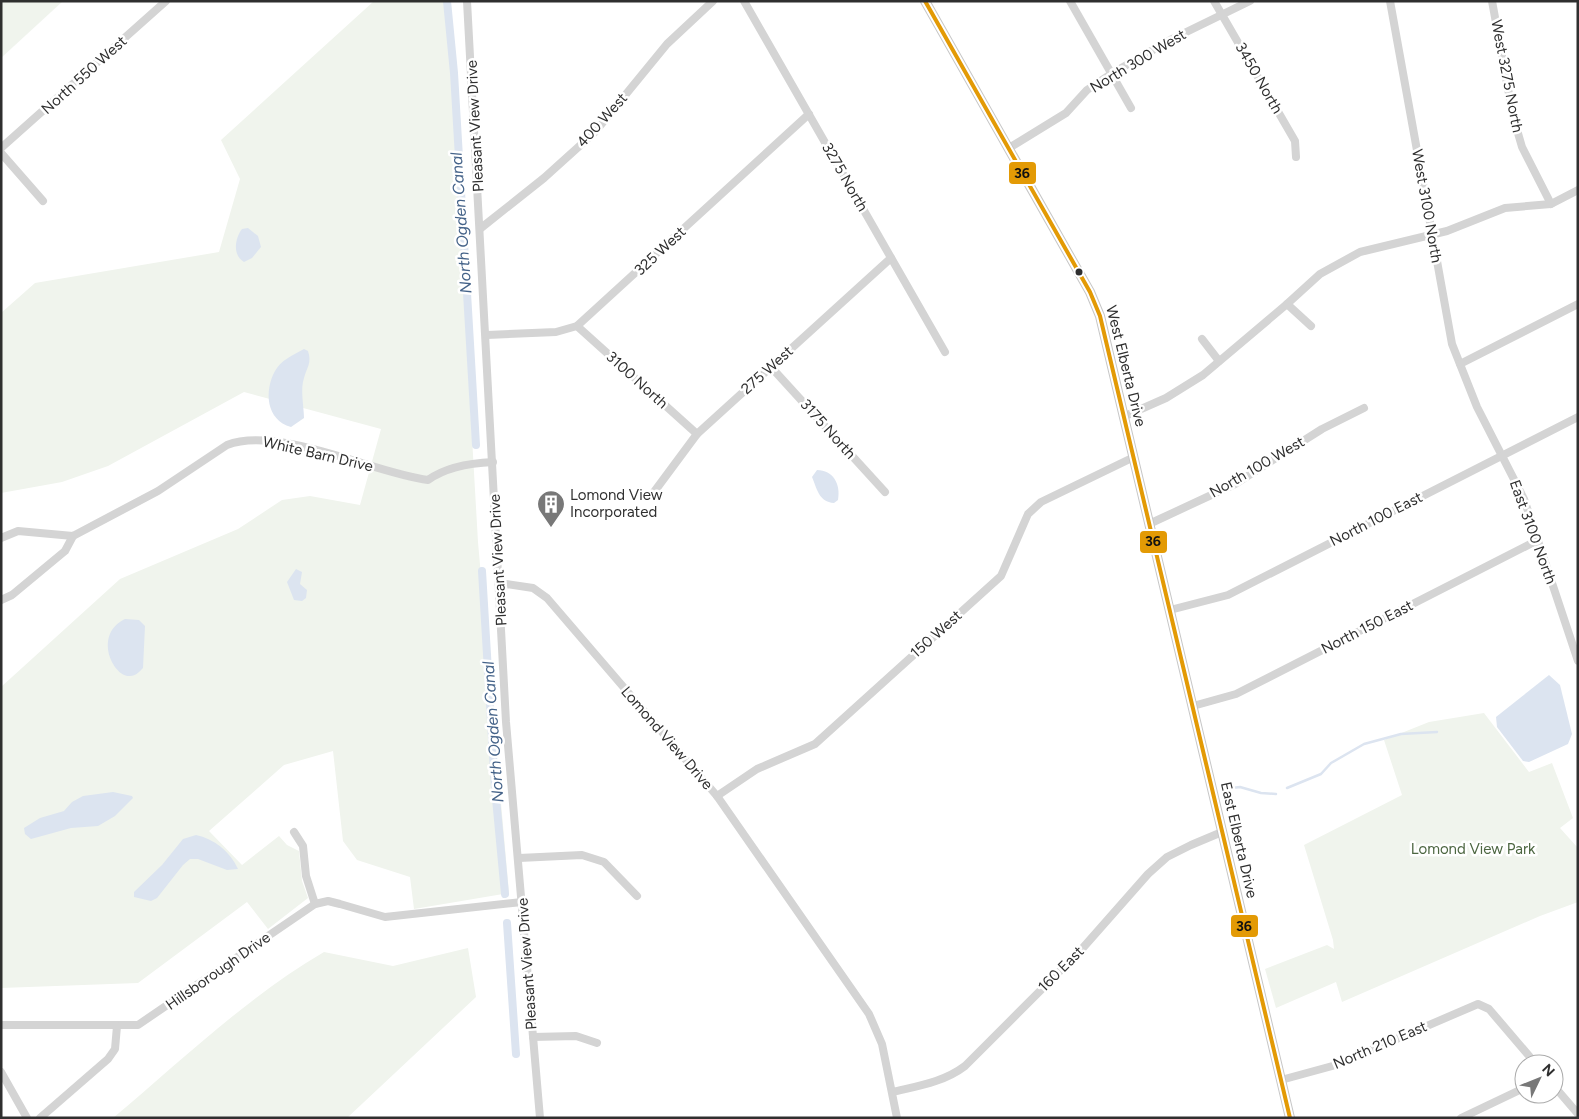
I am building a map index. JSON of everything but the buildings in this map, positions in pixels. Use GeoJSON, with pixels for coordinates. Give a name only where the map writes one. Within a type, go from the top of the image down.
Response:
{"type":"FeatureCollection","features":[{"type":"Feature","properties":{"kind":"main road","name":"West Elberta Drive"},"geometry":{"type":"LineString","coordinates":[[925,1],[1090,292],[1100,316],[1160,568]]}},
{"type":"Feature","properties":{"kind":"main road","name":"East Elberta Drive"},"geometry":{"type":"LineString","coordinates":[[1160,568],[1290,1118]]}},
{"type":"Feature","properties":{"kind":"street","name":"North 550 West"},"geometry":{"type":"LineString","coordinates":[[1,148],[166,1]]}},
{"type":"Feature","properties":{"kind":"street","name":"Pleasant View Drive"},"geometry":{"type":"LineString","coordinates":[[468,1],[506,722],[540,1118]]}},
{"type":"Feature","properties":{"kind":"street","name":"400 West"},"geometry":{"type":"LineString","coordinates":[[481,228],[544,178],[595,132],[667,44],[713,1]]}},
{"type":"Feature","properties":{"kind":"street","name":"3275 North"},"geometry":{"type":"LineString","coordinates":[[744,1],[945,352]]}},
{"type":"Feature","properties":{"kind":"street"},"geometry":{"type":"LineString","coordinates":[[1070,1],[1131,108]]}},
{"type":"Feature","properties":{"kind":"street","name":"3450 North"},"geometry":{"type":"LineString","coordinates":[[1214,1],[1295,141],[1296,157]]}},
{"type":"Feature","properties":{"kind":"street","name":"North 300 West"},"geometry":{"type":"LineString","coordinates":[[1008,148],[1066,113],[1087,90],[1112,74],[1222,14],[1250,1]]}},
{"type":"Feature","properties":{"kind":"street","name":"West 3100 North"},"geometry":{"type":"LineString","coordinates":[[1390,1],[1452,344],[1477,407]]}},
{"type":"Feature","properties":{"kind":"street","name":"West 3275 North"},"geometry":{"type":"LineString","coordinates":[[1492,1],[1513,116],[1522,147],[1551,204]]}},
{"type":"Feature","properties":{"kind":"street","name":"325 West"},"geometry":{"type":"LineString","coordinates":[[487,335],[556,332],[577,326],[809,114]]}},
{"type":"Feature","properties":{"kind":"street"},"geometry":{"type":"LineString","coordinates":[[1,153],[43,201]]}},
{"type":"Feature","properties":{"kind":"street"},"geometry":{"type":"LineString","coordinates":[[1123,417],[1166,398],[1202,375],[1320,274],[1360,252],[1447,231],[1505,208],[1551,204],[1578,190]]}},
{"type":"Feature","properties":{"kind":"street","name":"275 West"},"geometry":{"type":"LineString","coordinates":[[654,492],[696,434],[891,258]]}},
{"type":"Feature","properties":{"kind":"street"},"geometry":{"type":"LineString","coordinates":[[1287,304],[1312,326]]}},
{"type":"Feature","properties":{"kind":"street"},"geometry":{"type":"LineString","coordinates":[[1460,364],[1578,304]]}},
{"type":"Feature","properties":{"kind":"street","name":"3100 North"},"geometry":{"type":"LineString","coordinates":[[577,326],[696,434]]}},
{"type":"Feature","properties":{"kind":"street"},"geometry":{"type":"LineString","coordinates":[[1202,339],[1220,361]]}},
{"type":"Feature","properties":{"kind":"street","name":"3175 North"},"geometry":{"type":"LineString","coordinates":[[771,366],[885,492]]}},
{"type":"Feature","properties":{"kind":"street","name":"East 3100 North"},"geometry":{"type":"LineString","coordinates":[[1477,407],[1524,499],[1578,661]]}},
{"type":"Feature","properties":{"kind":"street","name":"North 100 West"},"geometry":{"type":"LineString","coordinates":[[1149,524],[1234,484],[1322,429],[1364,408]]}},
{"type":"Feature","properties":{"kind":"street","name":"North 100 East"},"geometry":{"type":"LineString","coordinates":[[1170,610],[1228,595],[1578,417]]}},
{"type":"Feature","properties":{"kind":"street","name":"White Barn Drive"},"geometry":{"type":"LineString","coordinates":[[1,600],[12,595],[65,551],[73,536],[158,491],[227,445],[238,441],[268,440],[352,459],[399,475],[428,480],[434,475],[465,465],[493,462]]}},
{"type":"Feature","properties":{"kind":"street","name":"150 West"},"geometry":{"type":"LineString","coordinates":[[716,796],[757,769],[815,744],[1001,576],[1028,514],[1040,502],[1134,457]]}},
{"type":"Feature","properties":{"kind":"street"},"geometry":{"type":"LineString","coordinates":[[1,538],[18,532],[73,536]]}},
{"type":"Feature","properties":{"kind":"street","name":"North 150 East"},"geometry":{"type":"LineString","coordinates":[[1193,706],[1236,694],[1538,540]]}},
{"type":"Feature","properties":{"kind":"street","name":"Lomond View Drive"},"geometry":{"type":"LineString","coordinates":[[499,583],[533,588],[548,598],[716,796],[869,1014],[882,1044],[897,1118]]}},
{"type":"Feature","properties":{"kind":"street"},"geometry":{"type":"LineString","coordinates":[[294,832],[303,846],[306,876],[315,904],[328,902],[340,904],[385,917],[522,902]]}},
{"type":"Feature","properties":{"kind":"street","name":"160 East"},"geometry":{"type":"LineString","coordinates":[[893,1092],[941,1080],[965,1066],[1081,950],[1148,874],[1167,857],[1222,832]]}},
{"type":"Feature","properties":{"kind":"street"},"geometry":{"type":"LineString","coordinates":[[519,858],[582,856],[604,862],[637,896]]}},
{"type":"Feature","properties":{"kind":"street","name":"Hillsborough Drive"},"geometry":{"type":"LineString","coordinates":[[1,1026],[117,1026],[138,1024],[151,1017],[315,904]]}},
{"type":"Feature","properties":{"kind":"street","name":"North 210 East"},"geometry":{"type":"LineString","coordinates":[[1281,1080],[1336,1065],[1478,1004],[1489,1009],[1527,1054]]}},
{"type":"Feature","properties":{"kind":"street"},"geometry":{"type":"LineString","coordinates":[[40,1118],[108,1059],[115,1049],[117,1026]]}},
{"type":"Feature","properties":{"kind":"street"},"geometry":{"type":"LineString","coordinates":[[533,1038],[576,1036],[597,1043]]}},
{"type":"Feature","properties":{"kind":"street"},"geometry":{"type":"LineString","coordinates":[[1,1072],[28,1118]]}},
{"type":"Feature","properties":{"kind":"street"},"geometry":{"type":"LineString","coordinates":[[1461,1118],[1514,1093]]}},
{"type":"Feature","properties":{"kind":"street"},"geometry":{"type":"LineString","coordinates":[[1564,1098],[1578,1114]]}},
{"type":"Feature","properties":{"kind":"green space"},"geometry":{"type":"Polygon","coordinates":[[[1,1],[63,1],[1,58],[1,1]]]}},
{"type":"Feature","properties":{"kind":"green space"},"geometry":{"type":"Polygon","coordinates":[[[374,1],[447,1],[478,542],[509,893],[414,909],[410,877],[357,860],[343,841],[333,751],[284,765],[209,831],[242,865],[279,836],[287,845],[299,851],[302,881],[308,898],[268,929],[247,902],[138,983],[1,988],[1,687],[120,579],[238,529],[282,500],[310,496],[360,505],[381,429],[244,392],[108,466],[62,482],[1,493],[1,313],[35,283],[219,252],[240,179],[221,140],[374,1]]]}},
{"type":"Feature","properties":{"kind":"green space","name":"Lomond View Park"},"geometry":{"type":"Polygon","coordinates":[[[1484,713],[1529,772],[1552,763],[1573,818],[1560,828],[1578,848],[1578,902],[1540,916],[1342,1002],[1336,982],[1276,1008],[1265,969],[1327,945],[1334,949],[1333,940],[1304,845],[1402,795],[1384,740],[1429,722],[1484,713]]]}},
{"type":"Feature","properties":{"kind":"green space"},"geometry":{"type":"Polygon","coordinates":[[[468,948],[476,997],[347,1118],[113,1118],[241,1009],[324,952],[393,966],[468,948]]]}},
{"type":"Feature","properties":{"kind":"shaded area"},"geometry":{"type":"Polygon","coordinates":[[[248,228],[258,236],[261,247],[252,258],[244,262],[236,251],[236,242],[242,229],[248,228]]]}},
{"type":"Feature","properties":{"kind":"shaded area"},"geometry":{"type":"Polygon","coordinates":[[[304,349],[308,351],[309,365],[302,387],[304,418],[291,427],[276,418],[272,411],[269,387],[275,371],[281,364],[304,349]]]}},
{"type":"Feature","properties":{"kind":"shaded area"},"geometry":{"type":"Polygon","coordinates":[[[817,470],[827,472],[835,479],[839,494],[838,500],[834,503],[825,500],[817,490],[812,477],[817,470]]]}},
{"type":"Feature","properties":{"kind":"shaded area"},"geometry":{"type":"Polygon","coordinates":[[[296,569],[302,572],[300,584],[307,590],[306,598],[302,601],[294,600],[287,582],[296,569]]]}},
{"type":"Feature","properties":{"kind":"shaded area"},"geometry":{"type":"Polygon","coordinates":[[[125,619],[139,620],[145,626],[143,668],[132,676],[124,675],[118,670],[109,654],[110,635],[115,626],[125,619]]]}},
{"type":"Feature","properties":{"kind":"shaded area"},"geometry":{"type":"Polygon","coordinates":[[[1549,675],[1560,685],[1572,734],[1568,744],[1529,762],[1523,761],[1497,727],[1496,717],[1549,675]]]}},
{"type":"Feature","properties":{"kind":"shaded area"},"geometry":{"type":"Polygon","coordinates":[[[113,792],[132,796],[133,798],[115,816],[98,826],[71,828],[31,839],[25,834],[24,828],[40,818],[64,811],[72,802],[83,796],[113,792]]]}},
{"type":"Feature","properties":{"kind":"shaded area"},"geometry":{"type":"Polygon","coordinates":[[[196,835],[209,839],[226,851],[238,869],[227,870],[198,859],[190,859],[157,898],[151,901],[134,897],[134,892],[162,865],[183,839],[196,835]]]}},
{"type":"Feature","properties":{"kind":"waterway","name":"North Ogden Canal"},"geometry":{"type":"LineString","coordinates":[[447,1],[454,73],[476,445]]}},
{"type":"Feature","properties":{"kind":"waterway","name":"North Ogden Canal"},"geometry":{"type":"LineString","coordinates":[[482,571],[495,788],[505,894]]}},
{"type":"Feature","properties":{"kind":"waterway"},"geometry":{"type":"LineString","coordinates":[[1287,788],[1321,774],[1331,763],[1364,744],[1401,734],[1437,732]]}},
{"type":"Feature","properties":{"kind":"waterway"},"geometry":{"type":"LineString","coordinates":[[1225,789],[1240,787],[1261,793],[1276,794]]}},
{"type":"Feature","properties":{"kind":"waterway","name":"North Ogden Canal"},"geometry":{"type":"LineString","coordinates":[[507,923],[516,1054]]}},
{"type":"Feature","properties":{"kind":"transit line","name":"36"},"geometry":{"type":"LineString","coordinates":[[925,1],[1090,292],[1100,316],[1290,1118]]}},
{"type":"Feature","properties":{"kind":"place","name":"Lomond View Incorporated"},"geometry":{"type":"Point","coordinates":[551,528]}}]}
